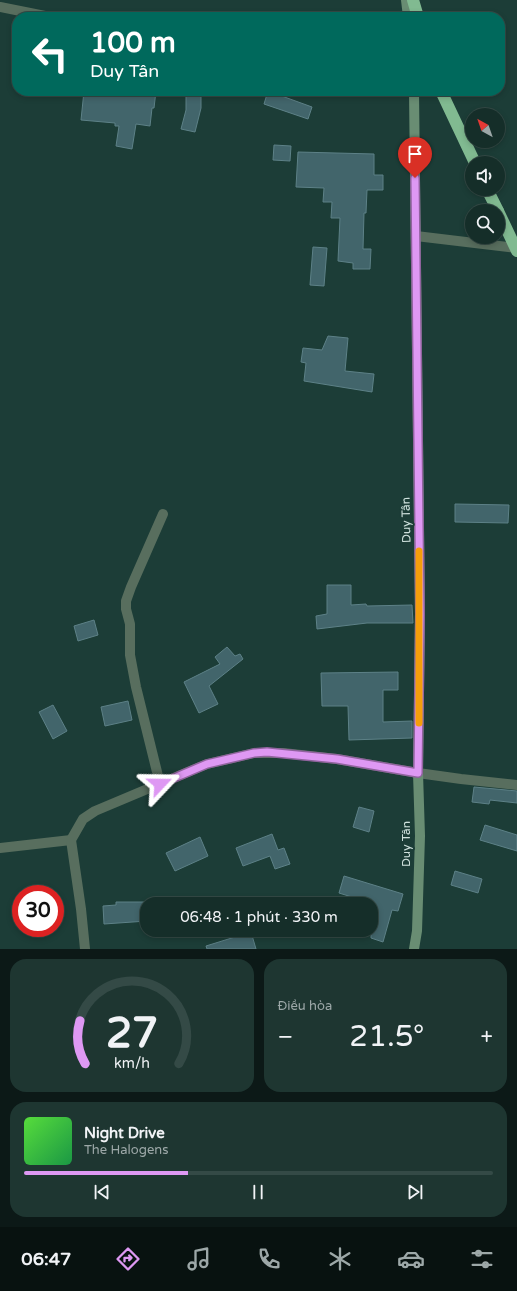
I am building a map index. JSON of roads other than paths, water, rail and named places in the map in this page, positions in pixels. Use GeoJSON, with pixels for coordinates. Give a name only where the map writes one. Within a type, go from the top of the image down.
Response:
{"type":"FeatureCollection","features":[{"type":"Feature","properties":{"kind":"highway"},"geometry":{"type":"LineString","coordinates":[[413,0],[417,12]]}},
{"type":"Feature","properties":{"kind":"highway"},"geometry":{"type":"LineString","coordinates":[[443,96],[472,156]]}},
{"type":"Feature","properties":{"kind":"highway"},"geometry":{"type":"LineString","coordinates":[[505,226],[516,249]]}},
{"type":"Feature","properties":{"kind":"street"},"geometry":{"type":"LineString","coordinates":[[406,0],[407,12]]}},
{"type":"Feature","properties":{"kind":"street"},"geometry":{"type":"LineString","coordinates":[[0,7],[25,12]]}},
{"type":"Feature","properties":{"kind":"street","name":"Duy Tân"},"geometry":{"type":"LineString","coordinates":[[414,96],[420,614],[418,773],[420,836],[418,915],[414,949]]}},
{"type":"Feature","properties":{"kind":"street"},"geometry":{"type":"LineString","coordinates":[[416,236],[516,249]]}},
{"type":"Feature","properties":{"kind":"street"},"geometry":{"type":"LineString","coordinates":[[160,784],[136,687],[130,655],[130,624],[126,609],[126,601],[136,574],[163,514]]}},
{"type":"Feature","properties":{"kind":"street"},"geometry":{"type":"LineString","coordinates":[[85,949],[71,840],[83,819],[95,811],[207,764],[254,753],[267,752],[337,759],[418,773],[517,785]]}},
{"type":"Feature","properties":{"kind":"street"},"geometry":{"type":"LineString","coordinates":[[0,848],[71,840]]}}]}
